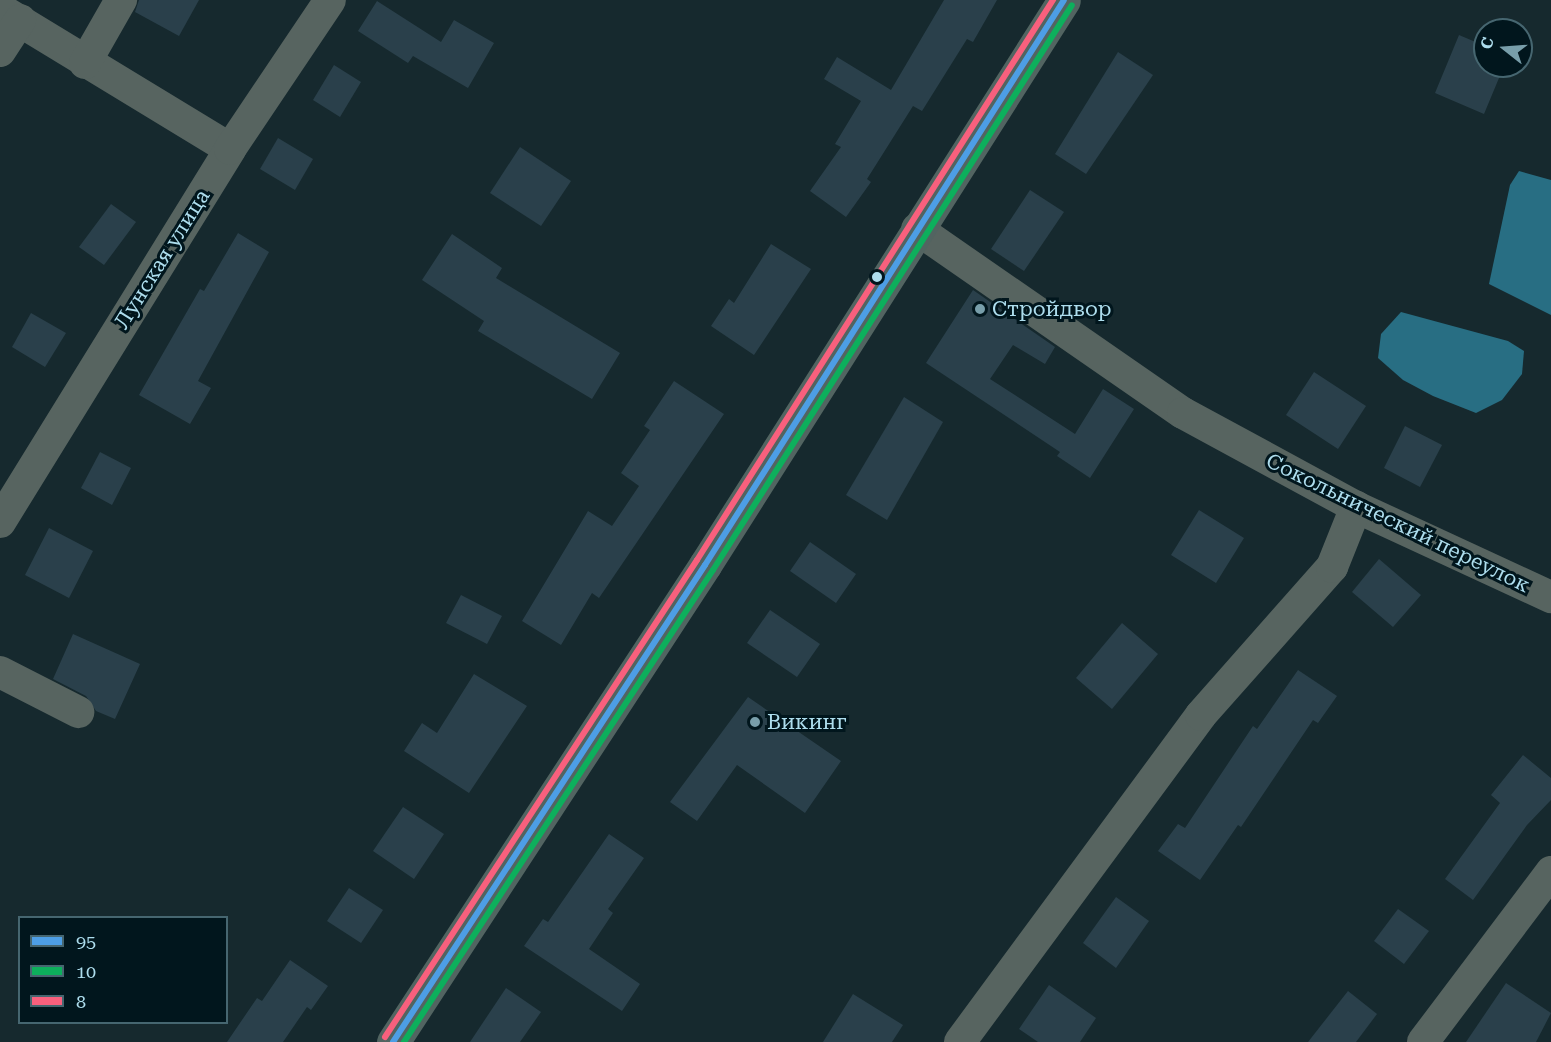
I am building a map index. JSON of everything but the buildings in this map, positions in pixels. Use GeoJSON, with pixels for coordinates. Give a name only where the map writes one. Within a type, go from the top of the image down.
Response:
{"type":"FeatureCollection","features":[{"type":"Feature","properties":{"kind":"main road"},"geometry":{"type":"LineString","coordinates":[[393,1042],[705,565],[1064,0]]}},
{"type":"Feature","properties":{"kind":"street"},"geometry":{"type":"LineString","coordinates":[[85,63],[121,0]]}},
{"type":"Feature","properties":{"kind":"street","name":"Лунская улица"},"geometry":{"type":"LineString","coordinates":[[0,522],[230,149],[330,0]]}},
{"type":"Feature","properties":{"kind":"street"},"geometry":{"type":"LineString","coordinates":[[0,51],[10,14],[85,63],[230,149]]}},
{"type":"Feature","properties":{"kind":"street","name":"Сокольнический переулок"},"geometry":{"type":"LineString","coordinates":[[917,229],[1183,413],[1356,507],[1551,597]]}},
{"type":"Feature","properties":{"kind":"street"},"geometry":{"type":"LineString","coordinates":[[960,1042],[1201,715],[1332,567],[1356,507]]}},
{"type":"Feature","properties":{"kind":"street"},"geometry":{"type":"LineString","coordinates":[[0,672],[78,712]]}},
{"type":"Feature","properties":{"kind":"street"},"geometry":{"type":"LineString","coordinates":[[1423,1042],[1551,872]]}},
{"type":"Feature","properties":{"kind":"water"},"geometry":{"type":"Polygon","coordinates":[[[1519,171],[1551,180],[1551,315],[1489,284],[1510,185],[1519,171]]]}},
{"type":"Feature","properties":{"kind":"water"},"geometry":{"type":"Polygon","coordinates":[[[1401,312],[1508,341],[1524,351],[1522,374],[1502,400],[1476,413],[1433,396],[1403,380],[1378,358],[1381,334],[1401,312]]]}},
{"type":"Feature","properties":{"kind":"transit line","name":"8"},"geometry":{"type":"LineString","coordinates":[[385,1037],[697,560],[1053,0]]}},
{"type":"Feature","properties":{"kind":"transit line","name":"95"},"geometry":{"type":"LineString","coordinates":[[393,1042],[705,565],[1064,0]]}},
{"type":"Feature","properties":{"kind":"transit line","name":"10"},"geometry":{"type":"LineString","coordinates":[[404,1042],[713,570],[1072,5]]}},
{"type":"Feature","properties":{"kind":"place","name":"Стройдвор"},"geometry":{"type":"Point","coordinates":[980,309]}},
{"type":"Feature","properties":{"kind":"place","name":"Викинг"},"geometry":{"type":"Point","coordinates":[755,722]}}]}
